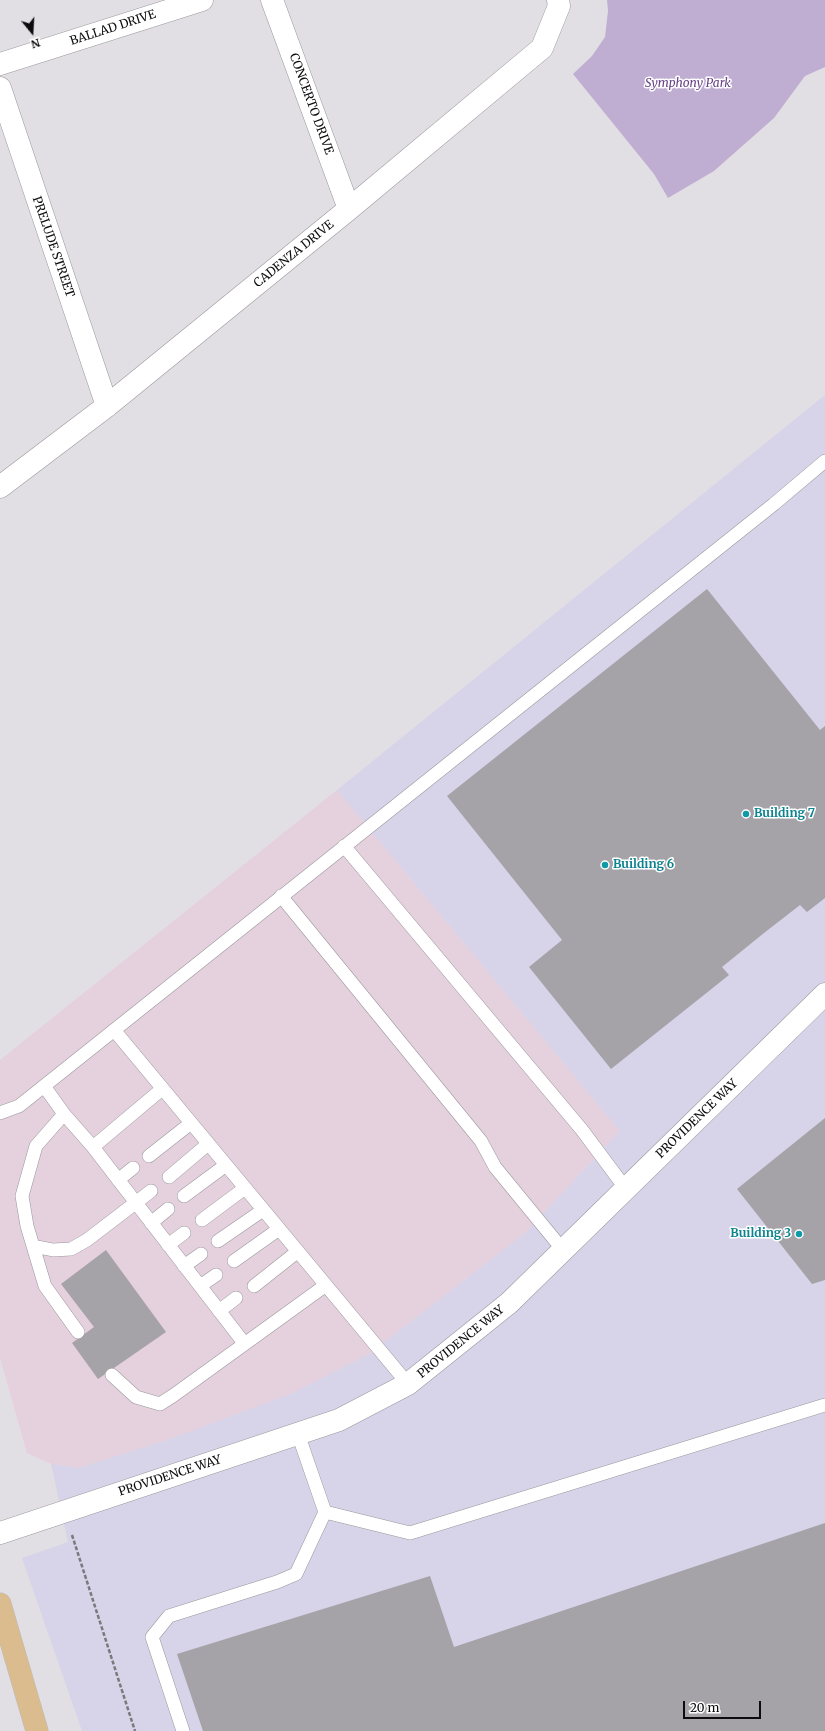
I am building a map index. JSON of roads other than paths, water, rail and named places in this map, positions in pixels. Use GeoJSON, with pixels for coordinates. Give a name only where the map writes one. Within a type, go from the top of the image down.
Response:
{"type":"FeatureCollection","features":[{"type":"Feature","properties":{"kind":"main road"},"geometry":{"type":"LineString","coordinates":[[0,1604],[37,1731]]}},
{"type":"Feature","properties":{"kind":"street","name":"BALLAD DRIVE"},"geometry":{"type":"LineString","coordinates":[[0,64],[202,0]]}},
{"type":"Feature","properties":{"kind":"street","name":"CONCERTO DRIVE"},"geometry":{"type":"LineString","coordinates":[[272,0],[349,209]]}},
{"type":"Feature","properties":{"kind":"street","name":"CADENZA DRIVE"},"geometry":{"type":"LineString","coordinates":[[0,487],[107,406],[349,209],[542,48],[559,6],[558,0]]}},
{"type":"Feature","properties":{"kind":"street","name":"PRELUDE STREET"},"geometry":{"type":"LineString","coordinates":[[0,88],[107,406]]}},
{"type":"Feature","properties":{"kind":"street","name":"PROVIDENCE WAY"},"geometry":{"type":"LineString","coordinates":[[0,1533],[339,1420],[408,1384],[509,1303],[825,994]]}},
{"type":"Feature","properties":{"kind":"lane"},"geometry":{"type":"LineString","coordinates":[[0,1113],[18,1106],[44,1086],[774,504],[825,461]]}},
{"type":"Feature","properties":{"kind":"lane"},"geometry":{"type":"LineString","coordinates":[[344,846],[582,1130],[626,1189]]}},
{"type":"Feature","properties":{"kind":"lane"},"geometry":{"type":"LineString","coordinates":[[281,896],[481,1141],[495,1167],[563,1250]]}},
{"type":"Feature","properties":{"kind":"lane"},"geometry":{"type":"LineString","coordinates":[[114,1030],[408,1384]]}},
{"type":"Feature","properties":{"kind":"lane"},"geometry":{"type":"LineString","coordinates":[[44,1086],[64,1114],[93,1146],[244,1343]]}},
{"type":"Feature","properties":{"kind":"lane"},"geometry":{"type":"LineString","coordinates":[[93,1146],[162,1089]]}},
{"type":"Feature","properties":{"kind":"lane"},"geometry":{"type":"LineString","coordinates":[[64,1114],[36,1146],[22,1196],[27,1226],[45,1286],[78,1332]]}},
{"type":"Feature","properties":{"kind":"lane"},"geometry":{"type":"LineString","coordinates":[[149,1156],[191,1123]]}},
{"type":"Feature","properties":{"kind":"lane"},"geometry":{"type":"LineString","coordinates":[[169,1177],[208,1144]]}},
{"type":"Feature","properties":{"kind":"lane"},"geometry":{"type":"LineString","coordinates":[[184,1196],[226,1164]]}},
{"type":"Feature","properties":{"kind":"lane"},"geometry":{"type":"LineString","coordinates":[[118,1180],[133,1168]]}},
{"type":"Feature","properties":{"kind":"lane"},"geometry":{"type":"LineString","coordinates":[[202,1220],[245,1188]]}},
{"type":"Feature","properties":{"kind":"lane"},"geometry":{"type":"LineString","coordinates":[[33,1246],[53,1250],[71,1249],[87,1240],[151,1192]]}},
{"type":"Feature","properties":{"kind":"lane"},"geometry":{"type":"LineString","coordinates":[[151,1223],[168,1209]]}},
{"type":"Feature","properties":{"kind":"lane"},"geometry":{"type":"LineString","coordinates":[[218,1241],[263,1210]]}},
{"type":"Feature","properties":{"kind":"lane"},"geometry":{"type":"LineString","coordinates":[[234,1261],[279,1229]]}},
{"type":"Feature","properties":{"kind":"lane"},"geometry":{"type":"LineString","coordinates":[[168,1245],[184,1233]]}},
{"type":"Feature","properties":{"kind":"lane"},"geometry":{"type":"LineString","coordinates":[[254,1286],[298,1252]]}},
{"type":"Feature","properties":{"kind":"lane"},"geometry":{"type":"LineString","coordinates":[[184,1266],[200,1254]]}},
{"type":"Feature","properties":{"kind":"lane"},"geometry":{"type":"LineString","coordinates":[[200,1286],[216,1275]]}},
{"type":"Feature","properties":{"kind":"lane"},"geometry":{"type":"LineString","coordinates":[[112,1375],[136,1397],[160,1404],[326,1285]]}},
{"type":"Feature","properties":{"kind":"lane"},"geometry":{"type":"LineString","coordinates":[[219,1311],[236,1298]]}},
{"type":"Feature","properties":{"kind":"lane"},"geometry":{"type":"LineString","coordinates":[[325,1512],[410,1533],[825,1405]]}},
{"type":"Feature","properties":{"kind":"lane"},"geometry":{"type":"LineString","coordinates":[[183,1731],[152,1637],[169,1616],[277,1582],[296,1574],[325,1512],[298,1434]]}},
{"type":"Feature","properties":{"kind":"place","name":"Building 7"},"geometry":{"type":"Point","coordinates":[746,814]}},
{"type":"Feature","properties":{"kind":"place","name":"Building 6"},"geometry":{"type":"Point","coordinates":[605,865]}},
{"type":"Feature","properties":{"kind":"place","name":"Building 3"},"geometry":{"type":"Point","coordinates":[799,1234]}},
{"type":"Feature","properties":{"kind":"park label","name":"Symphony Park"},"geometry":{"type":"Point","coordinates":[688,84]}}]}
